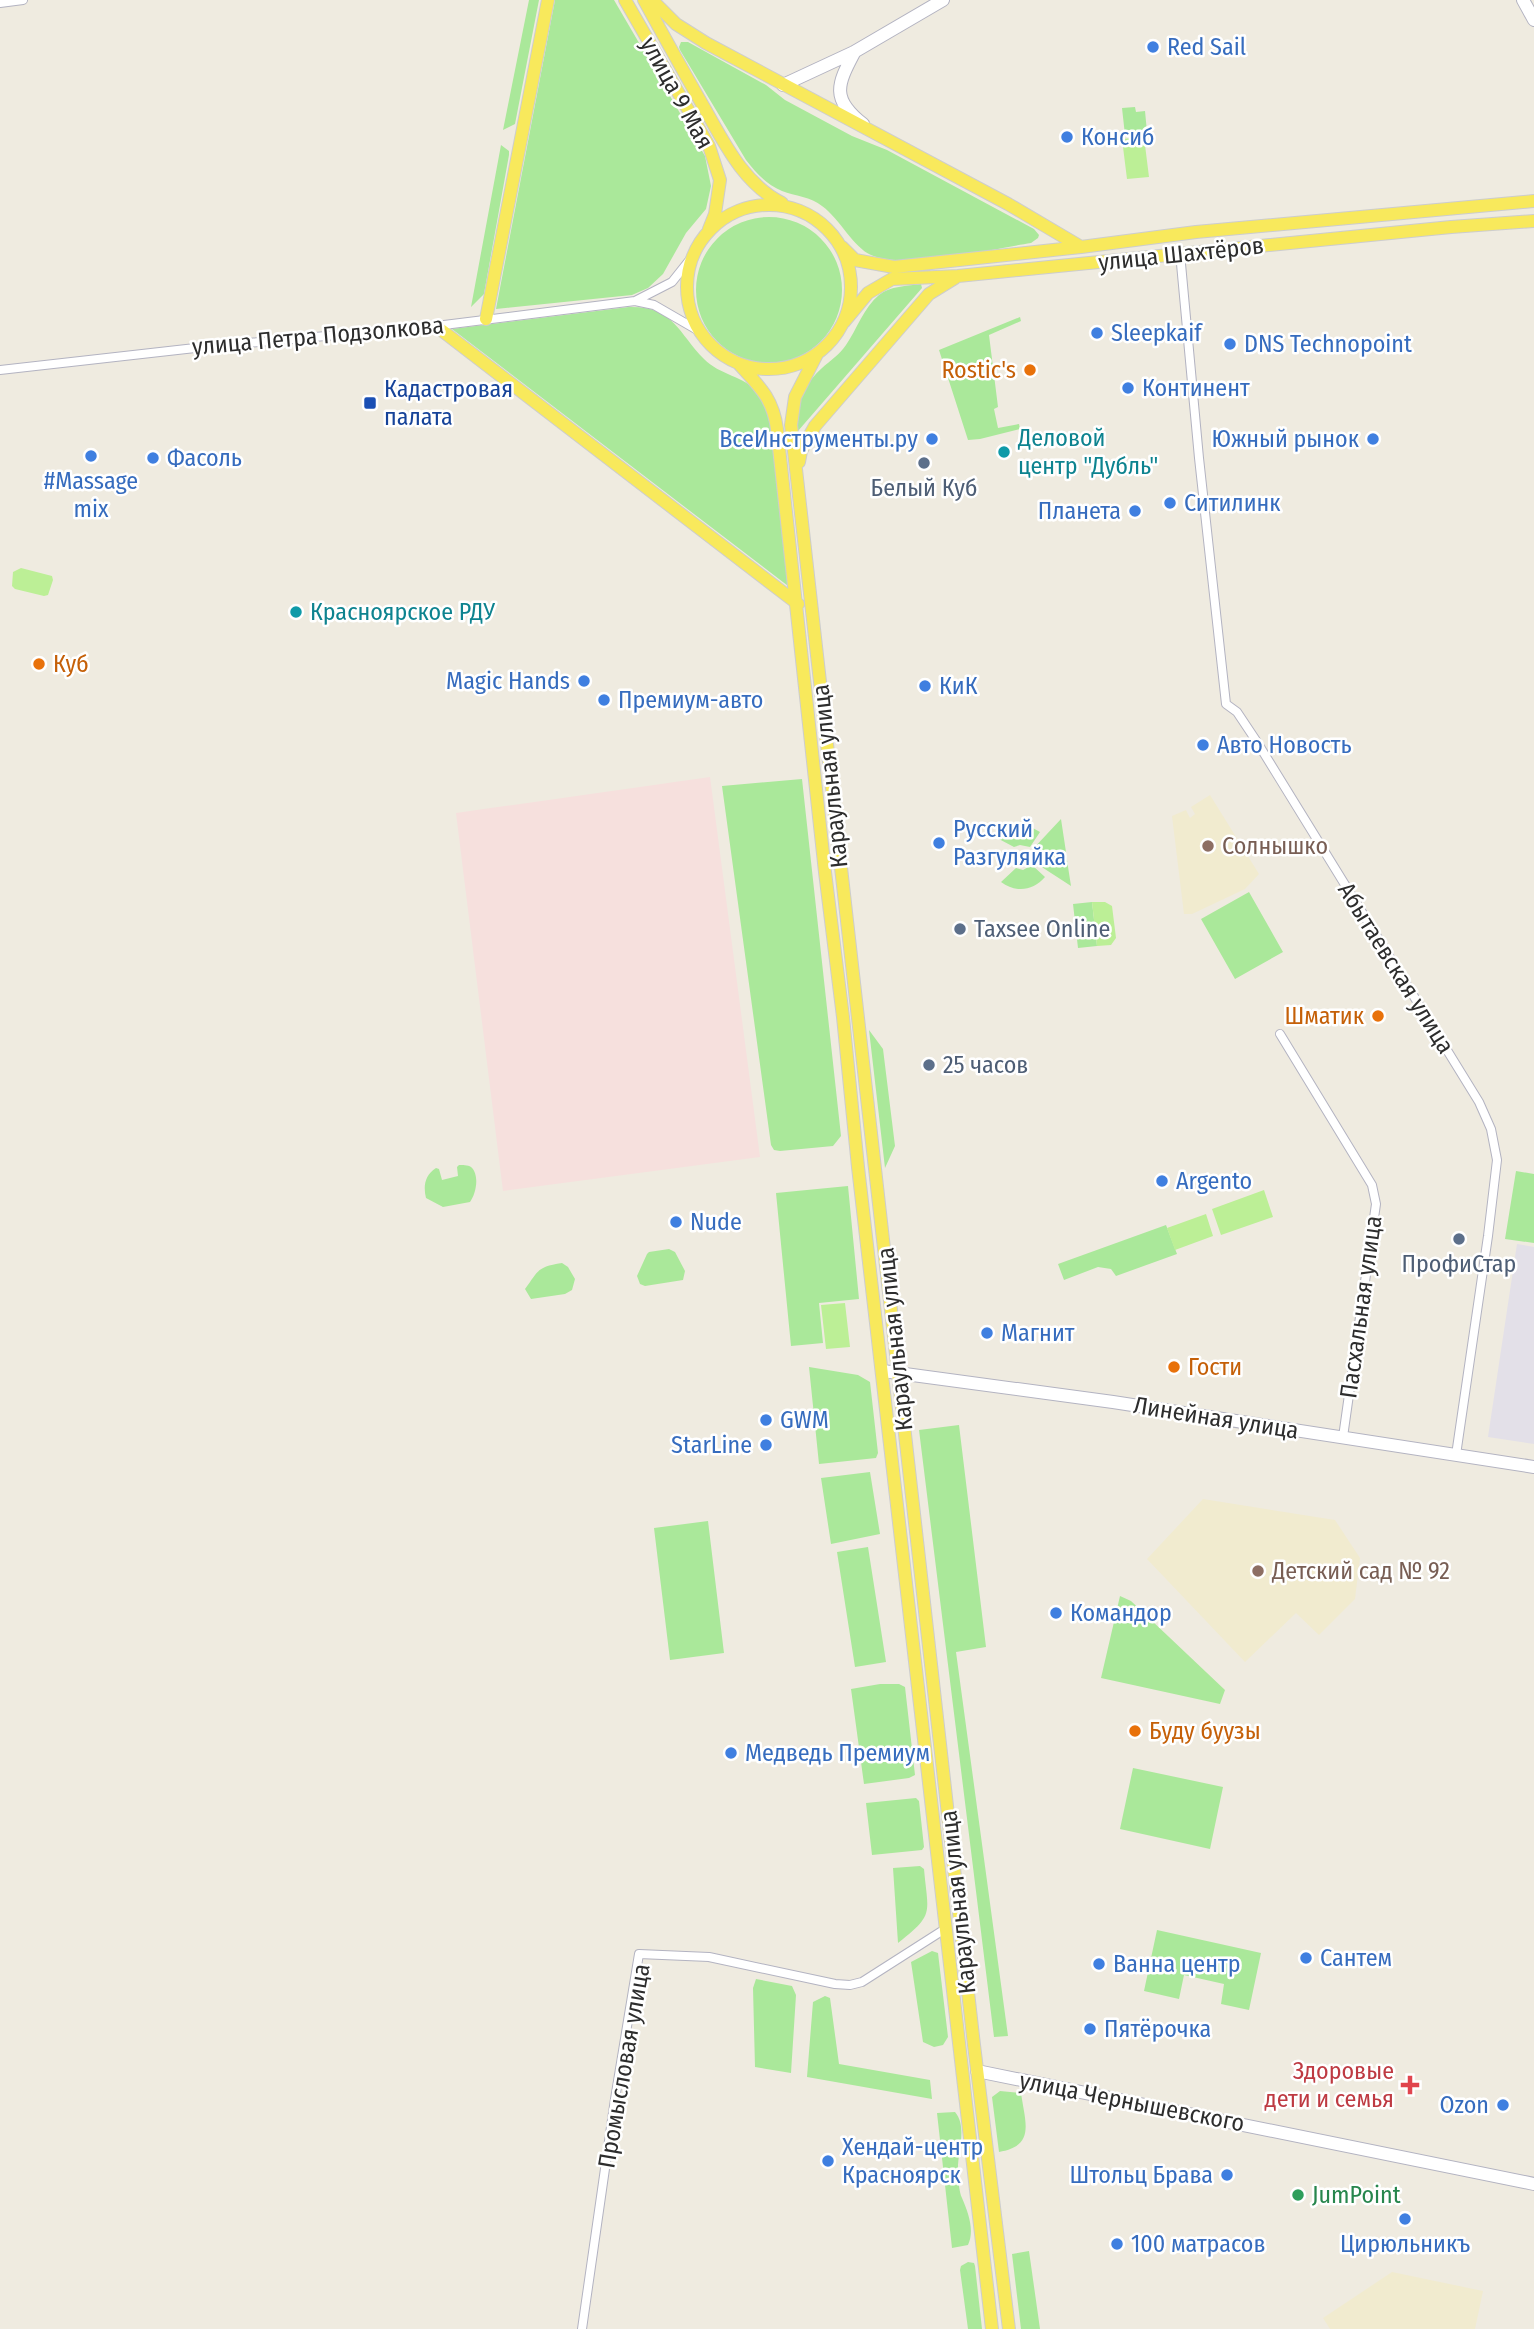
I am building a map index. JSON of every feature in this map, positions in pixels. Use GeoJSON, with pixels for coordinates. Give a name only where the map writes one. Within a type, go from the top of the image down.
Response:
{"type":"FeatureCollection","features":[{"type":"Feature","properties":{"kind":"main road"},"geometry":{"type":"LineString","coordinates":[[486,319],[548,0]]}},
{"type":"Feature","properties":{"kind":"main road","name":"улица 9 Мая"},"geometry":{"type":"LineString","coordinates":[[625,0],[709,146],[720,180],[715,214],[709,230]]}},
{"type":"Feature","properties":{"kind":"main road","name":"улица 9 Мая"},"geometry":{"type":"LineString","coordinates":[[644,0],[740,168],[769,197],[788,206]]}},
{"type":"Feature","properties":{"kind":"main road"},"geometry":{"type":"LineString","coordinates":[[652,0],[686,30],[783,85],[1008,204],[1081,247]]}},
{"type":"Feature","properties":{"kind":"main road","name":"улица Шахтёров"},"geometry":{"type":"LineString","coordinates":[[842,247],[855,260],[894,267],[1196,232],[1533,201]]}},
{"type":"Feature","properties":{"kind":"main road"},"geometry":{"type":"LineString","coordinates":[[767,204],[788,206],[810,215],[828,229],[842,247],[852,284],[850,303],[833,340],[817,354],[799,364],[779,369],[759,369],[738,364],[709,344],[699,331],[691,313],[687,276],[692,257],[709,230],[726,216],[746,207],[767,204]]}},
{"type":"Feature","properties":{"kind":"main road","name":"улица Шахтёров"},"geometry":{"type":"LineString","coordinates":[[844,321],[868,293],[892,279],[958,276],[1534,221]]}},
{"type":"Feature","properties":{"kind":"main road"},"geometry":{"type":"LineString","coordinates":[[798,482],[801,451],[815,426],[929,294],[958,276]]}},
{"type":"Feature","properties":{"kind":"main road"},"geometry":{"type":"LineString","coordinates":[[436,326],[798,604]]}},
{"type":"Feature","properties":{"kind":"main road","name":"Караульная улица"},"geometry":{"type":"LineString","coordinates":[[817,354],[794,397],[791,425],[977,2071],[1009,2329]]}},
{"type":"Feature","properties":{"kind":"main road","name":"Караульная улица"},"geometry":{"type":"LineString","coordinates":[[738,364],[767,396],[775,412],[992,2329]]}},
{"type":"Feature","properties":{"kind":"main road"},"geometry":{"type":"LineString","coordinates":[[963,2072],[977,2071]]}},
{"type":"Feature","properties":{"kind":"street"},"geometry":{"type":"LineString","coordinates":[[0,3],[23,0]]}},
{"type":"Feature","properties":{"kind":"street"},"geometry":{"type":"LineString","coordinates":[[783,85],[854,52],[943,0]]}},
{"type":"Feature","properties":{"kind":"street"},"geometry":{"type":"LineString","coordinates":[[1523,0],[1534,20]]}},
{"type":"Feature","properties":{"kind":"street"},"geometry":{"type":"LineString","coordinates":[[854,52],[842,75],[839,86],[841,97],[852,114],[882,138]]}},
{"type":"Feature","properties":{"kind":"street","name":"Абытаевская улица"},"geometry":{"type":"LineString","coordinates":[[1180,253],[1226,704],[1237,712],[1257,742],[1472,1090],[1491,1129],[1497,1160],[1456,1455]]}},
{"type":"Feature","properties":{"kind":"street","name":"улица Петра Подзолкова"},"geometry":{"type":"LineString","coordinates":[[635,302],[672,282],[692,257]]}},
{"type":"Feature","properties":{"kind":"street","name":"улица Петра Подзолкова"},"geometry":{"type":"LineString","coordinates":[[0,370],[204,347],[436,326],[635,302],[654,305],[699,331]]}},
{"type":"Feature","properties":{"kind":"street","name":"Пасхальная улица"},"geometry":{"type":"LineString","coordinates":[[1280,1034],[1372,1185],[1376,1204],[1343,1437]]}},
{"type":"Feature","properties":{"kind":"street","name":"Линейная улица"},"geometry":{"type":"LineString","coordinates":[[883,1371],[1534,1466]]}},
{"type":"Feature","properties":{"kind":"street","name":"Промысловая улица"},"geometry":{"type":"LineString","coordinates":[[582,2329],[639,1954],[709,1957],[850,1985],[862,1982],[946,1929]]}},
{"type":"Feature","properties":{"kind":"street","name":"улица Чернышевского"},"geometry":{"type":"LineString","coordinates":[[977,2071],[1534,2184]]}},
{"type":"Feature","properties":{"kind":"shaded area"},"geometry":{"type":"Polygon","coordinates":[[[710,777],[760,1157],[503,1191],[456,813],[710,777]]]}},
{"type":"Feature","properties":{"kind":"shaded area","name":"Солнышко"},"geometry":{"type":"Polygon","coordinates":[[[1210,795],[1259,874],[1245,889],[1192,914],[1184,914],[1172,816],[1186,810],[1190,818],[1195,814],[1191,807],[1210,795]]]}},
{"type":"Feature","properties":{"kind":"shaded area"},"geometry":{"type":"Polygon","coordinates":[[[1517,1244],[1534,1247],[1534,1444],[1488,1437],[1517,1244]]]}},
{"type":"Feature","properties":{"kind":"shaded area","name":"Детский сад № 92"},"geometry":{"type":"Polygon","coordinates":[[[1203,1499],[1335,1520],[1360,1558],[1355,1599],[1319,1635],[1296,1613],[1245,1662],[1147,1559],[1203,1499]]]}},
{"type":"Feature","properties":{"kind":"shaded area"},"geometry":{"type":"Polygon","coordinates":[[[1392,2272],[1483,2291],[1475,2329],[1330,2329],[1323,2318],[1392,2272]]]}},
{"type":"Feature","properties":{"kind":"green space"},"geometry":{"type":"Polygon","coordinates":[[[529,0],[539,0],[515,124],[503,130],[529,0]]]}},
{"type":"Feature","properties":{"kind":"green space"},"geometry":{"type":"Polygon","coordinates":[[[555,0],[614,0],[705,156],[711,186],[706,209],[686,233],[663,274],[648,288],[632,295],[496,309],[555,0]]]}},
{"type":"Feature","properties":{"kind":"green space"},"geometry":{"type":"Polygon","coordinates":[[[681,42],[688,42],[766,85],[785,100],[852,136],[887,150],[1034,229],[1039,235],[1038,238],[1031,243],[926,259],[886,259],[871,255],[858,246],[822,206],[776,188],[754,169],[680,50],[681,42]]]}},
{"type":"Feature","properties":{"kind":"green space"},"geometry":{"type":"Polygon","coordinates":[[[1135,107],[1136,112],[1145,111],[1147,132],[1125,135],[1122,108],[1135,107]]]}},
{"type":"Feature","properties":{"kind":"green space"},"geometry":{"type":"Polygon","coordinates":[[[1144,137],[1149,177],[1127,179],[1122,139],[1144,137]]]}},
{"type":"Feature","properties":{"kind":"green space"},"geometry":{"type":"Polygon","coordinates":[[[501,145],[509,151],[509,155],[484,294],[471,307],[501,145]]]}},
{"type":"Feature","properties":{"kind":"green space"},"geometry":{"type":"Polygon","coordinates":[[[769,217],[797,223],[820,239],[836,262],[842,290],[836,318],[820,341],[797,357],[769,363],[741,357],[718,341],[702,318],[696,290],[702,262],[718,239],[741,223],[769,217]]]}},
{"type":"Feature","properties":{"kind":"green space"},"geometry":{"type":"Polygon","coordinates":[[[921,284],[922,288],[798,431],[799,405],[805,389],[816,374],[844,348],[874,300],[888,290],[921,284]]]}},
{"type":"Feature","properties":{"kind":"green space"},"geometry":{"type":"Polygon","coordinates":[[[629,307],[644,308],[666,316],[704,359],[717,369],[753,387],[764,403],[775,438],[792,589],[452,329],[629,307]]]}},
{"type":"Feature","properties":{"kind":"green space"},"geometry":{"type":"Polygon","coordinates":[[[1020,317],[1021,321],[989,335],[998,407],[994,409],[998,428],[1019,424],[1020,429],[968,440],[939,350],[1020,317]]]}},
{"type":"Feature","properties":{"kind":"green space"},"geometry":{"type":"Polygon","coordinates":[[[21,568],[52,576],[48,595],[15,589],[12,586],[13,572],[21,568]]]}},
{"type":"Feature","properties":{"kind":"green space"},"geometry":{"type":"Polygon","coordinates":[[[802,779],[841,1136],[833,1146],[780,1151],[774,1150],[771,1145],[722,786],[802,779]]]}},
{"type":"Feature","properties":{"kind":"green space"},"geometry":{"type":"Polygon","coordinates":[[[1061,819],[1066,852],[1034,855],[1032,850],[1061,819]]]}},
{"type":"Feature","properties":{"kind":"green space"},"geometry":{"type":"Polygon","coordinates":[[[1016,825],[1029,826],[1040,832],[1030,847],[1014,847],[997,838],[1016,825]]]}},
{"type":"Feature","properties":{"kind":"green space"},"geometry":{"type":"Polygon","coordinates":[[[1066,854],[1071,886],[1034,862],[1035,857],[1066,854]]]}},
{"type":"Feature","properties":{"kind":"green space"},"geometry":{"type":"Polygon","coordinates":[[[1032,865],[1045,877],[1030,888],[1013,888],[1001,882],[1016,868],[1023,870],[1032,865]]]}},
{"type":"Feature","properties":{"kind":"green space"},"geometry":{"type":"Polygon","coordinates":[[[1249,892],[1283,952],[1235,979],[1201,919],[1249,892]]]}},
{"type":"Feature","properties":{"kind":"green space"},"geometry":{"type":"Polygon","coordinates":[[[1092,902],[1097,946],[1078,948],[1073,904],[1092,902]]]}},
{"type":"Feature","properties":{"kind":"green space"},"geometry":{"type":"Polygon","coordinates":[[[1092,902],[1105,902],[1112,906],[1116,938],[1111,945],[1097,946],[1092,902]]]}},
{"type":"Feature","properties":{"kind":"green space"},"geometry":{"type":"Polygon","coordinates":[[[869,1030],[883,1049],[895,1146],[885,1168],[869,1030]]]}},
{"type":"Feature","properties":{"kind":"green space"},"geometry":{"type":"Polygon","coordinates":[[[459,1165],[467,1165],[474,1170],[475,1190],[470,1202],[443,1207],[426,1198],[426,1181],[432,1171],[439,1169],[442,1180],[458,1176],[459,1165]]]}},
{"type":"Feature","properties":{"kind":"green space"},"geometry":{"type":"Polygon","coordinates":[[[1516,1171],[1534,1174],[1534,1243],[1505,1239],[1516,1171]]]}},
{"type":"Feature","properties":{"kind":"green space"},"geometry":{"type":"Polygon","coordinates":[[[848,1186],[859,1299],[819,1303],[823,1343],[791,1346],[776,1193],[848,1186]]]}},
{"type":"Feature","properties":{"kind":"green space"},"geometry":{"type":"Polygon","coordinates":[[[1264,1190],[1273,1217],[1221,1235],[1212,1209],[1264,1190]]]}},
{"type":"Feature","properties":{"kind":"green space"},"geometry":{"type":"Polygon","coordinates":[[[1206,1214],[1213,1236],[1175,1250],[1167,1228],[1206,1214]]]}},
{"type":"Feature","properties":{"kind":"green space"},"geometry":{"type":"Polygon","coordinates":[[[1166,1225],[1177,1254],[1116,1276],[1111,1269],[1098,1267],[1064,1280],[1058,1264],[1166,1225]]]}},
{"type":"Feature","properties":{"kind":"green space"},"geometry":{"type":"Polygon","coordinates":[[[669,1249],[675,1252],[685,1271],[683,1280],[645,1286],[640,1284],[637,1276],[647,1254],[669,1249]]]}},
{"type":"Feature","properties":{"kind":"green space"},"geometry":{"type":"Polygon","coordinates":[[[562,1263],[568,1267],[575,1279],[572,1290],[565,1294],[531,1299],[525,1289],[536,1273],[548,1266],[562,1263]]]}},
{"type":"Feature","properties":{"kind":"green space"},"geometry":{"type":"Polygon","coordinates":[[[845,1303],[850,1347],[826,1349],[821,1305],[845,1303]]]}},
{"type":"Feature","properties":{"kind":"green space"},"geometry":{"type":"Polygon","coordinates":[[[809,1367],[858,1375],[870,1382],[878,1453],[876,1458],[819,1464],[809,1367]]]}},
{"type":"Feature","properties":{"kind":"green space"},"geometry":{"type":"Polygon","coordinates":[[[959,1425],[986,1647],[956,1652],[1008,2036],[994,2037],[919,1430],[959,1425]]]}},
{"type":"Feature","properties":{"kind":"green space"},"geometry":{"type":"Polygon","coordinates":[[[870,1472],[880,1534],[831,1544],[821,1478],[870,1472]]]}},
{"type":"Feature","properties":{"kind":"green space"},"geometry":{"type":"Polygon","coordinates":[[[708,1521],[724,1653],[670,1660],[654,1528],[708,1521]]]}},
{"type":"Feature","properties":{"kind":"green space"},"geometry":{"type":"Polygon","coordinates":[[[868,1547],[886,1662],[855,1667],[837,1552],[868,1547]]]}},
{"type":"Feature","properties":{"kind":"green space"},"geometry":{"type":"Polygon","coordinates":[[[1120,1596],[1131,1601],[1225,1690],[1220,1704],[1101,1678],[1120,1596]]]}},
{"type":"Feature","properties":{"kind":"green space"},"geometry":{"type":"Polygon","coordinates":[[[899,1684],[905,1687],[915,1775],[864,1784],[851,1689],[899,1684]]]}},
{"type":"Feature","properties":{"kind":"green space"},"geometry":{"type":"Polygon","coordinates":[[[1133,1768],[1223,1787],[1210,1849],[1120,1829],[1133,1768]]]}},
{"type":"Feature","properties":{"kind":"green space"},"geometry":{"type":"Polygon","coordinates":[[[916,1798],[919,1801],[924,1847],[922,1850],[872,1855],[866,1803],[916,1798]]]}},
{"type":"Feature","properties":{"kind":"green space"},"geometry":{"type":"Polygon","coordinates":[[[920,1866],[924,1869],[927,1895],[924,1919],[898,1943],[893,1868],[920,1866]]]}},
{"type":"Feature","properties":{"kind":"green space"},"geometry":{"type":"Polygon","coordinates":[[[1157,1930],[1261,1953],[1249,2010],[1221,2004],[1224,1984],[1184,1975],[1179,1999],[1144,1991],[1157,1930]]]}},
{"type":"Feature","properties":{"kind":"green space"},"geometry":{"type":"Polygon","coordinates":[[[932,1951],[938,1953],[948,2037],[943,2045],[934,2047],[923,2042],[911,1962],[932,1951]]]}},
{"type":"Feature","properties":{"kind":"green space"},"geometry":{"type":"Polygon","coordinates":[[[756,1979],[792,1986],[796,1995],[791,2073],[755,2067],[753,1988],[756,1979]]]}},
{"type":"Feature","properties":{"kind":"green space"},"geometry":{"type":"Polygon","coordinates":[[[825,1996],[830,1998],[839,2064],[930,2080],[932,2099],[807,2077],[813,2002],[825,1996]]]}},
{"type":"Feature","properties":{"kind":"green space"},"geometry":{"type":"Polygon","coordinates":[[[1000,2091],[1021,2093],[1026,2123],[1019,2144],[999,2152],[992,2097],[1000,2091]]]}},
{"type":"Feature","properties":{"kind":"green space"},"geometry":{"type":"Polygon","coordinates":[[[955,2112],[961,2125],[959,2185],[971,2233],[968,2245],[952,2248],[937,2113],[955,2112]]]}},
{"type":"Feature","properties":{"kind":"green space"},"geometry":{"type":"Polygon","coordinates":[[[1029,2251],[1040,2329],[1021,2329],[1012,2254],[1029,2251]]]}},
{"type":"Feature","properties":{"kind":"green space"},"geometry":{"type":"Polygon","coordinates":[[[968,2262],[974,2263],[975,2266],[982,2329],[968,2329],[960,2270],[961,2266],[968,2262]]]}},
{"type":"Feature","properties":{"kind":"place","name":"Red Sail"},"geometry":{"type":"Point","coordinates":[1153,47]}},
{"type":"Feature","properties":{"kind":"place","name":"Консиб"},"geometry":{"type":"Point","coordinates":[1067,137]}},
{"type":"Feature","properties":{"kind":"place","name":"Sleepkaif"},"geometry":{"type":"Point","coordinates":[1097,333]}},
{"type":"Feature","properties":{"kind":"place","name":"DNS Technopoint"},"geometry":{"type":"Point","coordinates":[1230,344]}},
{"type":"Feature","properties":{"kind":"place","name":"Rostic's"},"geometry":{"type":"Point","coordinates":[1030,370]}},
{"type":"Feature","properties":{"kind":"place","name":"Континент"},"geometry":{"type":"Point","coordinates":[1128,388]}},
{"type":"Feature","properties":{"kind":"place","name":"Кадастровая палата"},"geometry":{"type":"Point","coordinates":[370,403]}},
{"type":"Feature","properties":{"kind":"place","name":"ВсеИнструменты.ру"},"geometry":{"type":"Point","coordinates":[932,439]}},
{"type":"Feature","properties":{"kind":"place","name":"Южный рынок"},"geometry":{"type":"Point","coordinates":[1373,439]}},
{"type":"Feature","properties":{"kind":"place","name":"Деловой центр \"Дубль\""},"geometry":{"type":"Point","coordinates":[1004,452]}},
{"type":"Feature","properties":{"kind":"place","name":"#Massage mix"},"geometry":{"type":"Point","coordinates":[91,456]}},
{"type":"Feature","properties":{"kind":"place","name":"Фасоль"},"geometry":{"type":"Point","coordinates":[153,458]}},
{"type":"Feature","properties":{"kind":"place","name":"Белый Куб"},"geometry":{"type":"Point","coordinates":[924,463]}},
{"type":"Feature","properties":{"kind":"place","name":"Ситилинк"},"geometry":{"type":"Point","coordinates":[1170,503]}},
{"type":"Feature","properties":{"kind":"place","name":"Планета"},"geometry":{"type":"Point","coordinates":[1135,511]}},
{"type":"Feature","properties":{"kind":"place","name":"Красноярское РДУ"},"geometry":{"type":"Point","coordinates":[296,612]}},
{"type":"Feature","properties":{"kind":"place","name":"Куб"},"geometry":{"type":"Point","coordinates":[39,664]}},
{"type":"Feature","properties":{"kind":"place","name":"Magic Hands"},"geometry":{"type":"Point","coordinates":[584,681]}},
{"type":"Feature","properties":{"kind":"place","name":"КиК"},"geometry":{"type":"Point","coordinates":[925,686]}},
{"type":"Feature","properties":{"kind":"place","name":"Премиум-авто"},"geometry":{"type":"Point","coordinates":[604,700]}},
{"type":"Feature","properties":{"kind":"place","name":"Авто Новость"},"geometry":{"type":"Point","coordinates":[1203,745]}},
{"type":"Feature","properties":{"kind":"place","name":"Русский Разгуляйка"},"geometry":{"type":"Point","coordinates":[939,843]}},
{"type":"Feature","properties":{"kind":"place","name":"Солнышко"},"geometry":{"type":"Point","coordinates":[1208,846]}},
{"type":"Feature","properties":{"kind":"place","name":"Taxsee Online"},"geometry":{"type":"Point","coordinates":[960,929]}},
{"type":"Feature","properties":{"kind":"place","name":"Шматик"},"geometry":{"type":"Point","coordinates":[1378,1016]}},
{"type":"Feature","properties":{"kind":"place","name":"25 часов"},"geometry":{"type":"Point","coordinates":[929,1065]}},
{"type":"Feature","properties":{"kind":"place","name":"Argento"},"geometry":{"type":"Point","coordinates":[1162,1181]}},
{"type":"Feature","properties":{"kind":"place","name":"Nude"},"geometry":{"type":"Point","coordinates":[676,1222]}},
{"type":"Feature","properties":{"kind":"place","name":"ПрофиСтар"},"geometry":{"type":"Point","coordinates":[1459,1239]}},
{"type":"Feature","properties":{"kind":"place","name":"Магнит"},"geometry":{"type":"Point","coordinates":[987,1333]}},
{"type":"Feature","properties":{"kind":"place","name":"Гости"},"geometry":{"type":"Point","coordinates":[1174,1367]}},
{"type":"Feature","properties":{"kind":"place","name":"GWM"},"geometry":{"type":"Point","coordinates":[766,1420]}},
{"type":"Feature","properties":{"kind":"place","name":"StarLine"},"geometry":{"type":"Point","coordinates":[766,1445]}},
{"type":"Feature","properties":{"kind":"place","name":"Детский сад № 92"},"geometry":{"type":"Point","coordinates":[1258,1571]}},
{"type":"Feature","properties":{"kind":"place","name":"Командор"},"geometry":{"type":"Point","coordinates":[1056,1613]}},
{"type":"Feature","properties":{"kind":"place","name":"Буду буузы"},"geometry":{"type":"Point","coordinates":[1135,1731]}},
{"type":"Feature","properties":{"kind":"place","name":"Медведь Премиум"},"geometry":{"type":"Point","coordinates":[731,1753]}},
{"type":"Feature","properties":{"kind":"place","name":"Сантем"},"geometry":{"type":"Point","coordinates":[1306,1958]}},
{"type":"Feature","properties":{"kind":"place","name":"Ванна центр"},"geometry":{"type":"Point","coordinates":[1099,1964]}},
{"type":"Feature","properties":{"kind":"place","name":"Пятёрочка"},"geometry":{"type":"Point","coordinates":[1090,2029]}},
{"type":"Feature","properties":{"kind":"place","name":"Здоровые дети и семья"},"geometry":{"type":"Point","coordinates":[1410,2085]}},
{"type":"Feature","properties":{"kind":"place","name":"Ozon"},"geometry":{"type":"Point","coordinates":[1503,2105]}},
{"type":"Feature","properties":{"kind":"place","name":"Хендай-центр Красноярск"},"geometry":{"type":"Point","coordinates":[828,2161]}},
{"type":"Feature","properties":{"kind":"place","name":"Штольц Брава"},"geometry":{"type":"Point","coordinates":[1227,2175]}},
{"type":"Feature","properties":{"kind":"place","name":"JumPoint"},"geometry":{"type":"Point","coordinates":[1298,2195]}},
{"type":"Feature","properties":{"kind":"place","name":"Цирюльникъ"},"geometry":{"type":"Point","coordinates":[1405,2219]}},
{"type":"Feature","properties":{"kind":"place","name":"100 матрасов"},"geometry":{"type":"Point","coordinates":[1117,2244]}}]}
